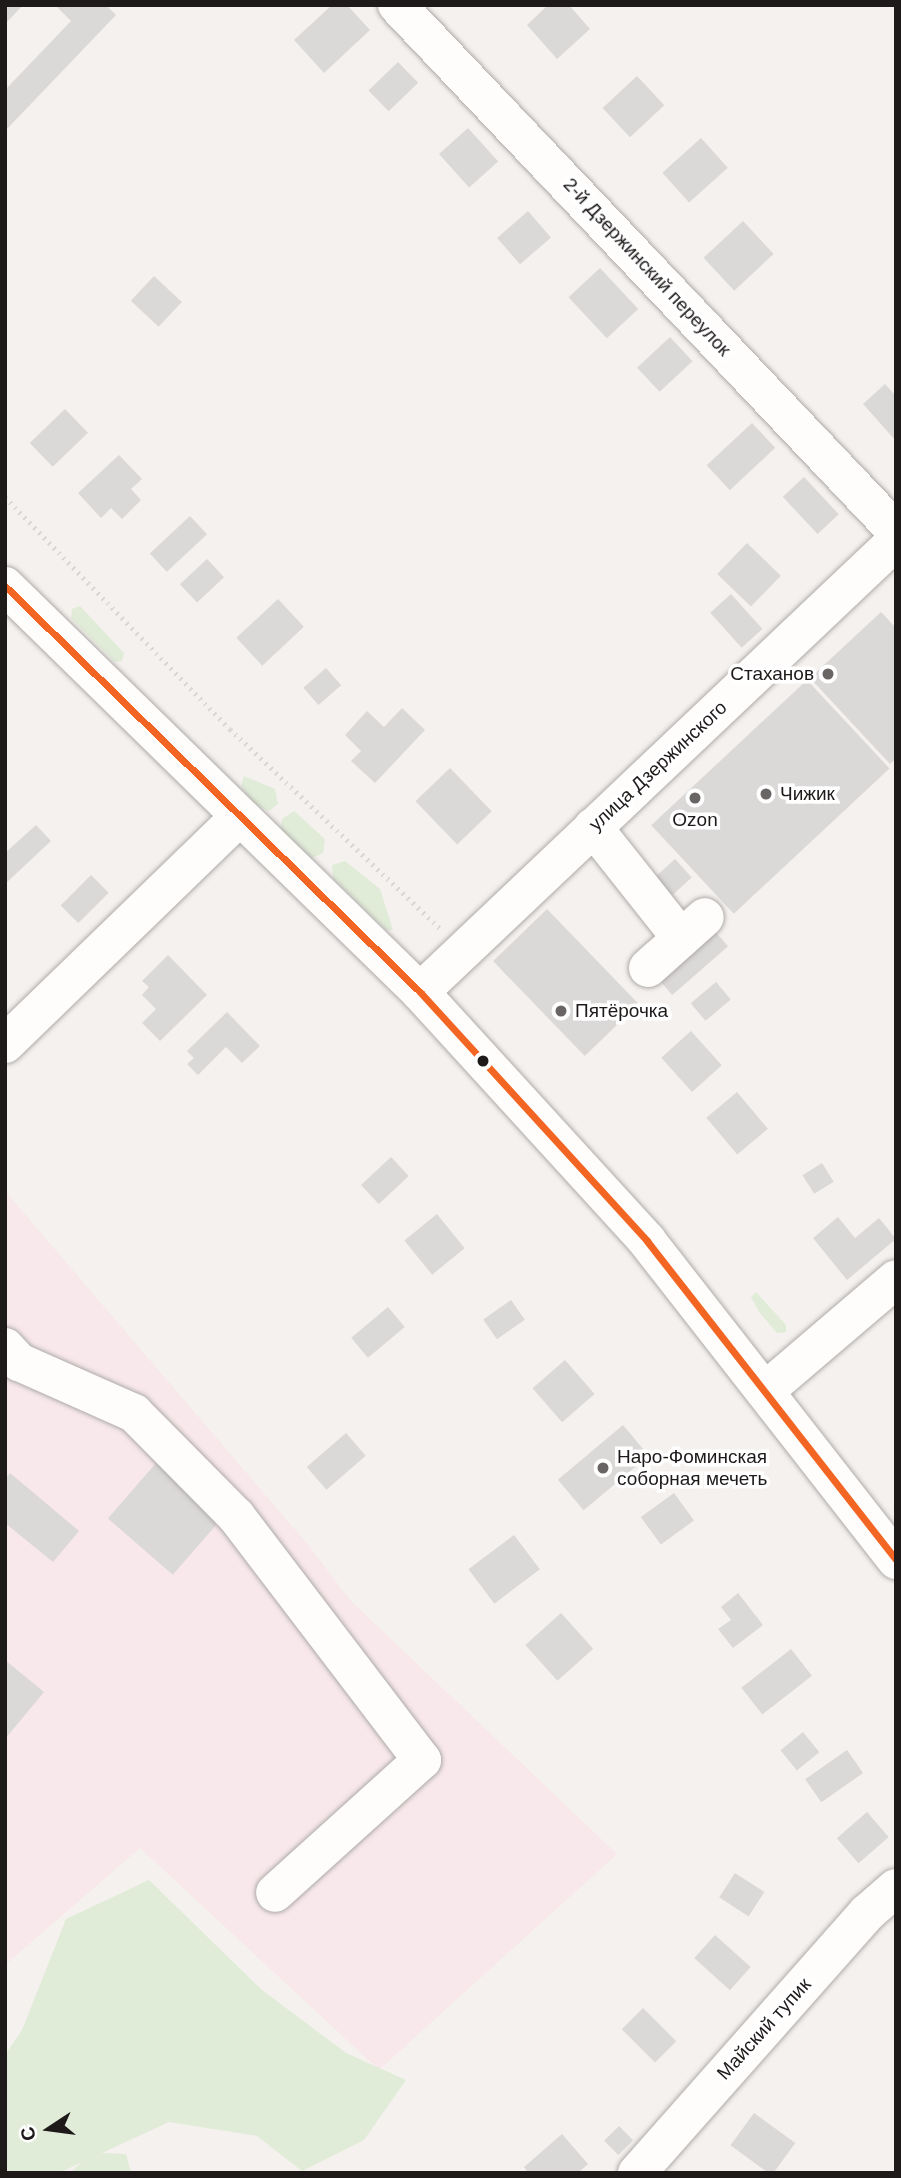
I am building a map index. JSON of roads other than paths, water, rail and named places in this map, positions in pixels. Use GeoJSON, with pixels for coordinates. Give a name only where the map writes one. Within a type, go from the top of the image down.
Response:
{"type":"FeatureCollection","features":[{"type":"Feature","properties":{"kind":"street","name":"2-й Дзержинский переулок"},"geometry":{"type":"LineString","coordinates":[[397,5],[891,552]]}},
{"type":"Feature","properties":{"kind":"street","name":"улица Дзержинского"},"geometry":{"type":"LineString","coordinates":[[420,992],[593,827],[891,552]]}},
{"type":"Feature","properties":{"kind":"street"},"geometry":{"type":"LineString","coordinates":[[5,586],[420,992],[647,1241],[896,1560]]}},
{"type":"Feature","properties":{"kind":"street"},"geometry":{"type":"LineString","coordinates":[[5,1044],[240,816]]}},
{"type":"Feature","properties":{"kind":"street"},"geometry":{"type":"LineString","coordinates":[[593,827],[693,927],[648,968]]}},
{"type":"Feature","properties":{"kind":"street"},"geometry":{"type":"LineString","coordinates":[[765,1391],[896,1279]]}},
{"type":"Feature","properties":{"kind":"street"},"geometry":{"type":"LineString","coordinates":[[5,1347],[19,1362],[134,1413],[236,1516],[422,1760],[275,1894]]}},
{"type":"Feature","properties":{"kind":"street","name":"Майский тупик"},"geometry":{"type":"LineString","coordinates":[[637,2173],[867,1913],[896,1888]]}},
{"type":"Feature","properties":{"kind":"place","name":"Стаханов"},"geometry":{"type":"Point","coordinates":[828,674]}},
{"type":"Feature","properties":{"kind":"place","name":"Чижик"},"geometry":{"type":"Point","coordinates":[766,794]}},
{"type":"Feature","properties":{"kind":"place","name":"Ozon"},"geometry":{"type":"Point","coordinates":[695,798]}},
{"type":"Feature","properties":{"kind":"place","name":"Пятёрочка"},"geometry":{"type":"Point","coordinates":[561,1011]}},
{"type":"Feature","properties":{"kind":"place","name":"Наро-Фоминская соборная мечеть"},"geometry":{"type":"Point","coordinates":[603,1468]}}]}
